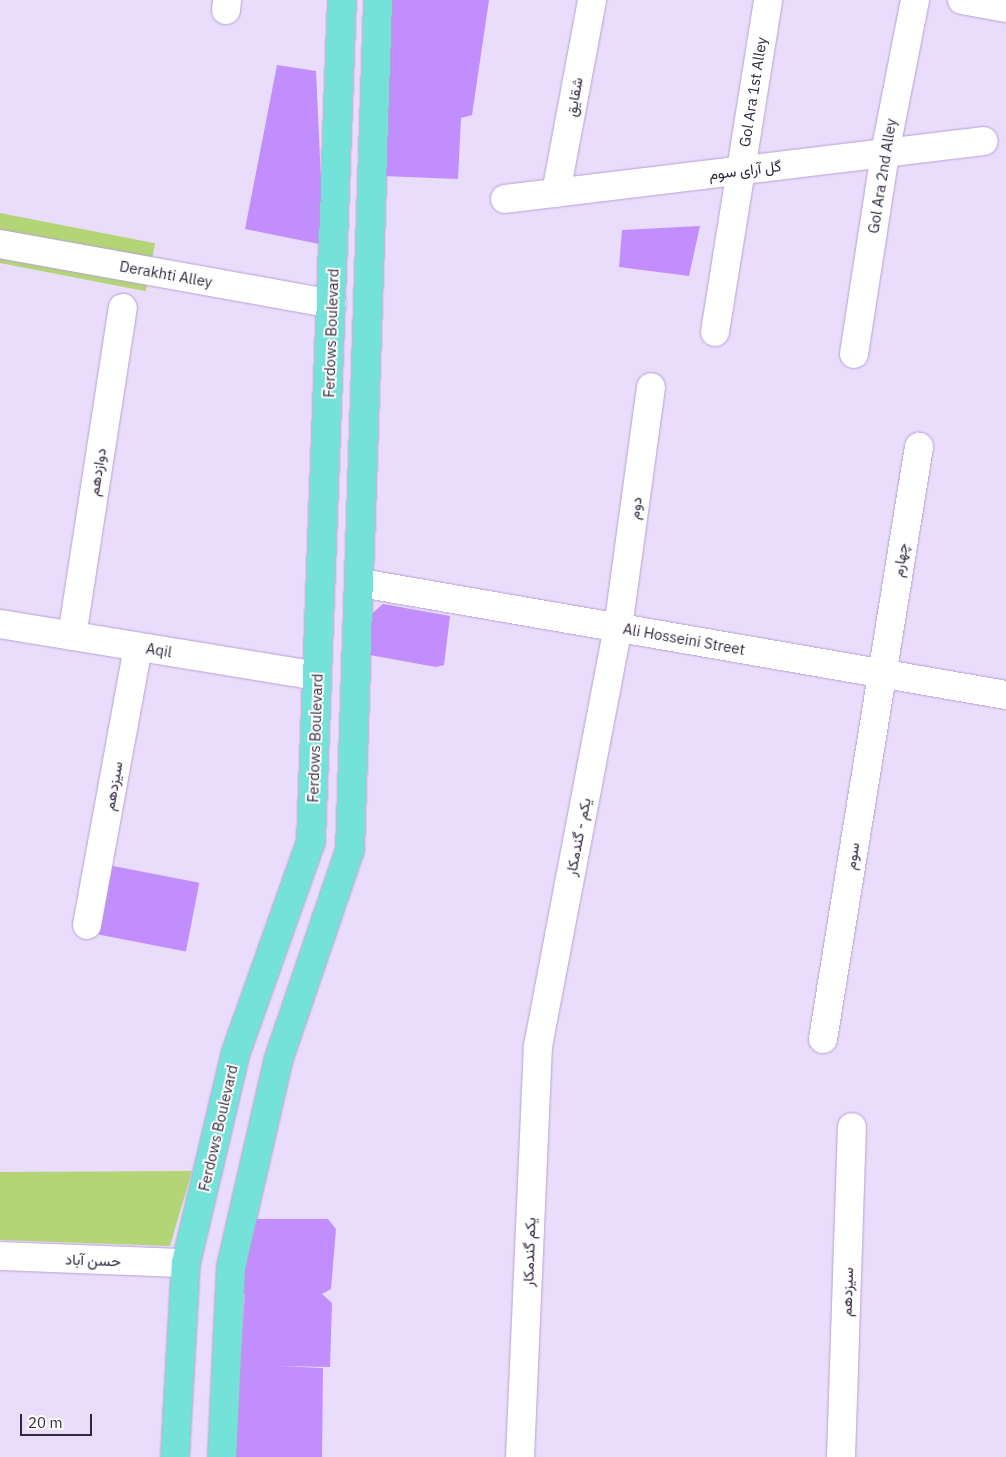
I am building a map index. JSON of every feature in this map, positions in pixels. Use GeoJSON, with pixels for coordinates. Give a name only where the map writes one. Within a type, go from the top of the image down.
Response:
{"type":"FeatureCollection","features":[{"type":"Feature","properties":{"kind":"main road","name":"Ferdows Boulevard"},"geometry":{"type":"LineString","coordinates":[[175,1457],[186,1263],[236,1052],[311,841],[342,0]]}},
{"type":"Feature","properties":{"kind":"main road"},"geometry":{"type":"LineString","coordinates":[[222,1457],[231,1267],[278,1061],[350,850],[361,583],[378,0]]}},
{"type":"Feature","properties":{"kind":"street","name":"شقایق"},"geometry":{"type":"LineString","coordinates":[[556,193],[592,0]]}},
{"type":"Feature","properties":{"kind":"street","name":"Gol Ara 1st Alley"},"geometry":{"type":"LineString","coordinates":[[715,332],[768,0]]}},
{"type":"Feature","properties":{"kind":"street","name":"Gol Ara 2nd Alley"},"geometry":{"type":"LineString","coordinates":[[854,354],[885,153],[915,0]]}},
{"type":"Feature","properties":{"kind":"street"},"geometry":{"type":"LineString","coordinates":[[962,0],[1006,8]]}},
{"type":"Feature","properties":{"kind":"street","name":"گل آرای سوم"},"geometry":{"type":"LineString","coordinates":[[505,199],[984,141]]}},
{"type":"Feature","properties":{"kind":"street","name":"Derakhti Alley"},"geometry":{"type":"LineString","coordinates":[[0,244],[332,304]]}},
{"type":"Feature","properties":{"kind":"street","name":"دوازدهم"},"geometry":{"type":"LineString","coordinates":[[72,636],[123,308]]}},
{"type":"Feature","properties":{"kind":"street","name":"دوم"},"geometry":{"type":"LineString","coordinates":[[618,628],[651,387]]}},
{"type":"Feature","properties":{"kind":"street","name":"چهارم"},"geometry":{"type":"LineString","coordinates":[[882,673],[919,447]]}},
{"type":"Feature","properties":{"kind":"street","name":"Ali Hosseini Street"},"geometry":{"type":"LineString","coordinates":[[361,583],[1006,695]]}},
{"type":"Feature","properties":{"kind":"street","name":"Aqil"},"geometry":{"type":"LineString","coordinates":[[0,624],[317,676]]}},
{"type":"Feature","properties":{"kind":"street","name":"یکم - گندمکار"},"geometry":{"type":"LineString","coordinates":[[538,1046],[618,628]]}},
{"type":"Feature","properties":{"kind":"street","name":"سیزدهم"},"geometry":{"type":"LineString","coordinates":[[87,925],[138,647]]}},
{"type":"Feature","properties":{"kind":"street","name":"سوم"},"geometry":{"type":"LineString","coordinates":[[823,1039],[882,673]]}},
{"type":"Feature","properties":{"kind":"street","name":"یکم گندمکار"},"geometry":{"type":"LineString","coordinates":[[520,1457],[538,1046]]}},
{"type":"Feature","properties":{"kind":"street","name":"سیزدهم"},"geometry":{"type":"LineString","coordinates":[[841,1457],[852,1127]]}},
{"type":"Feature","properties":{"kind":"street","name":"حسن آباد"},"geometry":{"type":"LineString","coordinates":[[0,1256],[186,1263]]}},
{"type":"Feature","properties":{"kind":"green space"},"geometry":{"type":"Polygon","coordinates":[[[0,213],[155,243],[146,291],[0,263],[0,213]]]}},
{"type":"Feature","properties":{"kind":"green space"},"geometry":{"type":"Polygon","coordinates":[[[192,1171],[170,1246],[0,1240],[0,1172],[192,1171]]]}},
{"type":"Feature","properties":{"kind":"building"},"geometry":{"type":"Polygon","coordinates":[[[388,0],[489,0],[472,115],[461,118],[458,179],[382,176],[388,0]]]}},
{"type":"Feature","properties":{"kind":"building"},"geometry":{"type":"Polygon","coordinates":[[[277,65],[316,71],[324,245],[245,229],[277,65]]]}},
{"type":"Feature","properties":{"kind":"building"},"geometry":{"type":"Polygon","coordinates":[[[700,226],[689,276],[619,267],[622,230],[700,226]]]}},
{"type":"Feature","properties":{"kind":"building"},"geometry":{"type":"Polygon","coordinates":[[[383,604],[450,616],[444,665],[436,667],[364,654],[369,616],[383,604]]]}},
{"type":"Feature","properties":{"kind":"building"},"geometry":{"type":"Polygon","coordinates":[[[108,865],[199,883],[186,951],[95,934],[108,865]]]}},
{"type":"Feature","properties":{"kind":"building"},"geometry":{"type":"Polygon","coordinates":[[[251,1219],[328,1219],[336,1229],[331,1289],[322,1294],[332,1303],[330,1367],[278,1366],[323,1368],[322,1457],[226,1457],[231,1365],[240,1365],[245,1294],[237,1293],[251,1219]]]}}]}
